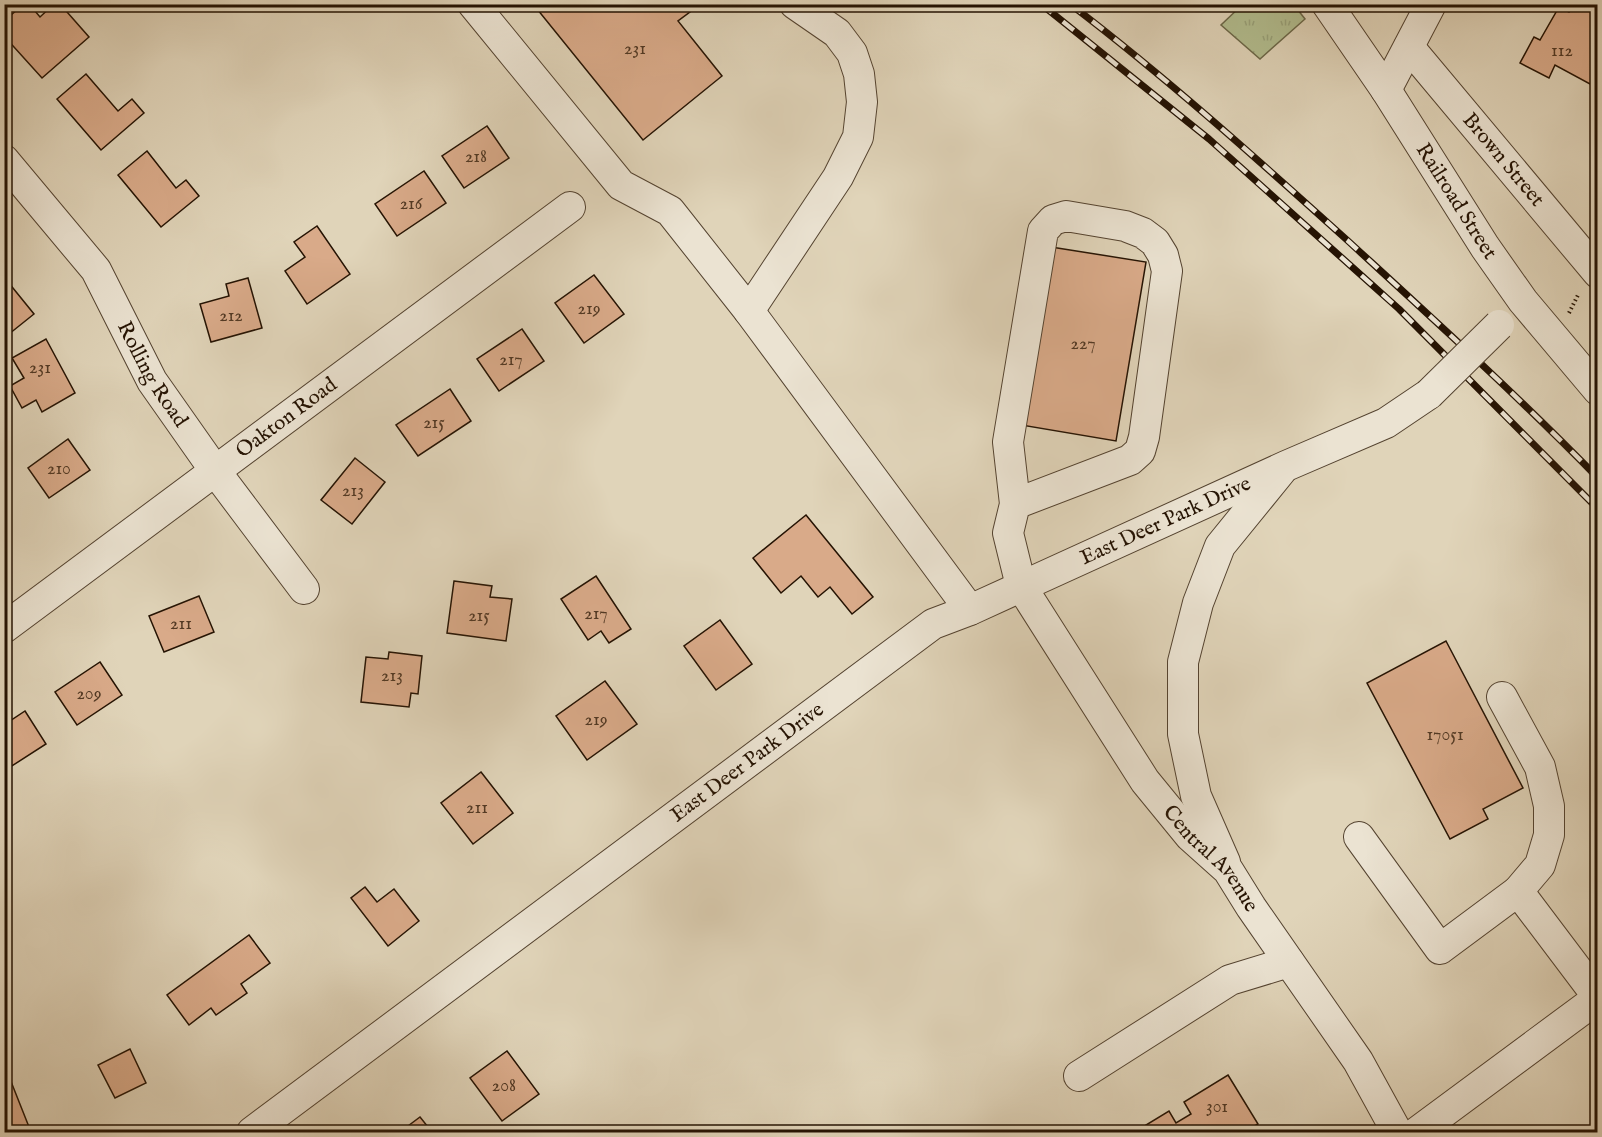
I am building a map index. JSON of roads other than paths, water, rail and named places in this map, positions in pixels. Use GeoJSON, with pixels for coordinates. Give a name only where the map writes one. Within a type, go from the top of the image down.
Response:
{"type":"FeatureCollection","features":[{"type":"Feature","properties":{"kind":"street"},"geometry":{"type":"LineString","coordinates":[[473,4],[621,185],[670,211],[748,311],[970,610]]}},
{"type":"Feature","properties":{"kind":"street"},"geometry":{"type":"LineString","coordinates":[[748,311],[838,177],[858,137],[862,102],[859,74],[852,53],[837,33],[795,4]]}},
{"type":"Feature","properties":{"kind":"street","name":"Railroad Street"},"geometry":{"type":"LineString","coordinates":[[1327,4],[1386,90],[1485,247],[1523,301],[1598,390]]}},
{"type":"Feature","properties":{"kind":"street"},"geometry":{"type":"LineString","coordinates":[[1386,90],[1431,4]]}},
{"type":"Feature","properties":{"kind":"street","name":"Brown Street"},"geometry":{"type":"LineString","coordinates":[[1409,47],[1595,270]]}},
{"type":"Feature","properties":{"kind":"street","name":"Rolling Road"},"geometry":{"type":"LineString","coordinates":[[4,160],[96,270],[152,381],[216,472],[304,589]]}},
{"type":"Feature","properties":{"kind":"street","name":"Oakton Road"},"geometry":{"type":"LineString","coordinates":[[4,628],[570,207]]}},
{"type":"Feature","properties":{"kind":"street","name":"Central Avenue"},"geometry":{"type":"LineString","coordinates":[[1015,504],[1130,459],[1140,451],[1144,437],[1167,271],[1163,255],[1155,242],[1143,233],[1125,226],[1066,216],[1053,220],[1043,231],[1008,442],[1015,504],[1008,533],[1021,586],[1145,781],[1190,836],[1228,870],[1358,1061],[1397,1132]]}},
{"type":"Feature","properties":{"kind":"street","name":"East Deer Park Drive"},"geometry":{"type":"LineString","coordinates":[[252,1132],[933,624],[970,610],[1386,423],[1429,394],[1523,301]]}},
{"type":"Feature","properties":{"kind":"street","name":"East Deer Park Drive"},"geometry":{"type":"LineString","coordinates":[[1228,870],[1196,796],[1183,734],[1183,662],[1198,603],[1220,546],[1286,466]]}},
{"type":"Feature","properties":{"kind":"street"},"geometry":{"type":"LineString","coordinates":[[1359,837],[1440,949],[1518,891],[1540,865],[1549,835],[1549,806],[1540,767],[1502,697]]}},
{"type":"Feature","properties":{"kind":"street"},"geometry":{"type":"LineString","coordinates":[[1417,1132],[1598,998],[1518,891]]}},
{"type":"Feature","properties":{"kind":"street"},"geometry":{"type":"LineString","coordinates":[[1079,1076],[1230,980],[1289,962]]}},
{"type":"Feature","properties":{"kind":"railway"},"geometry":{"type":"LineString","coordinates":[[1041,4],[1209,139],[1399,309],[1598,509]]}},
{"type":"Feature","properties":{"kind":"railway"},"geometry":{"type":"LineString","coordinates":[[1070,4],[1177,90],[1379,269],[1537,417],[1598,478]]}}]}
